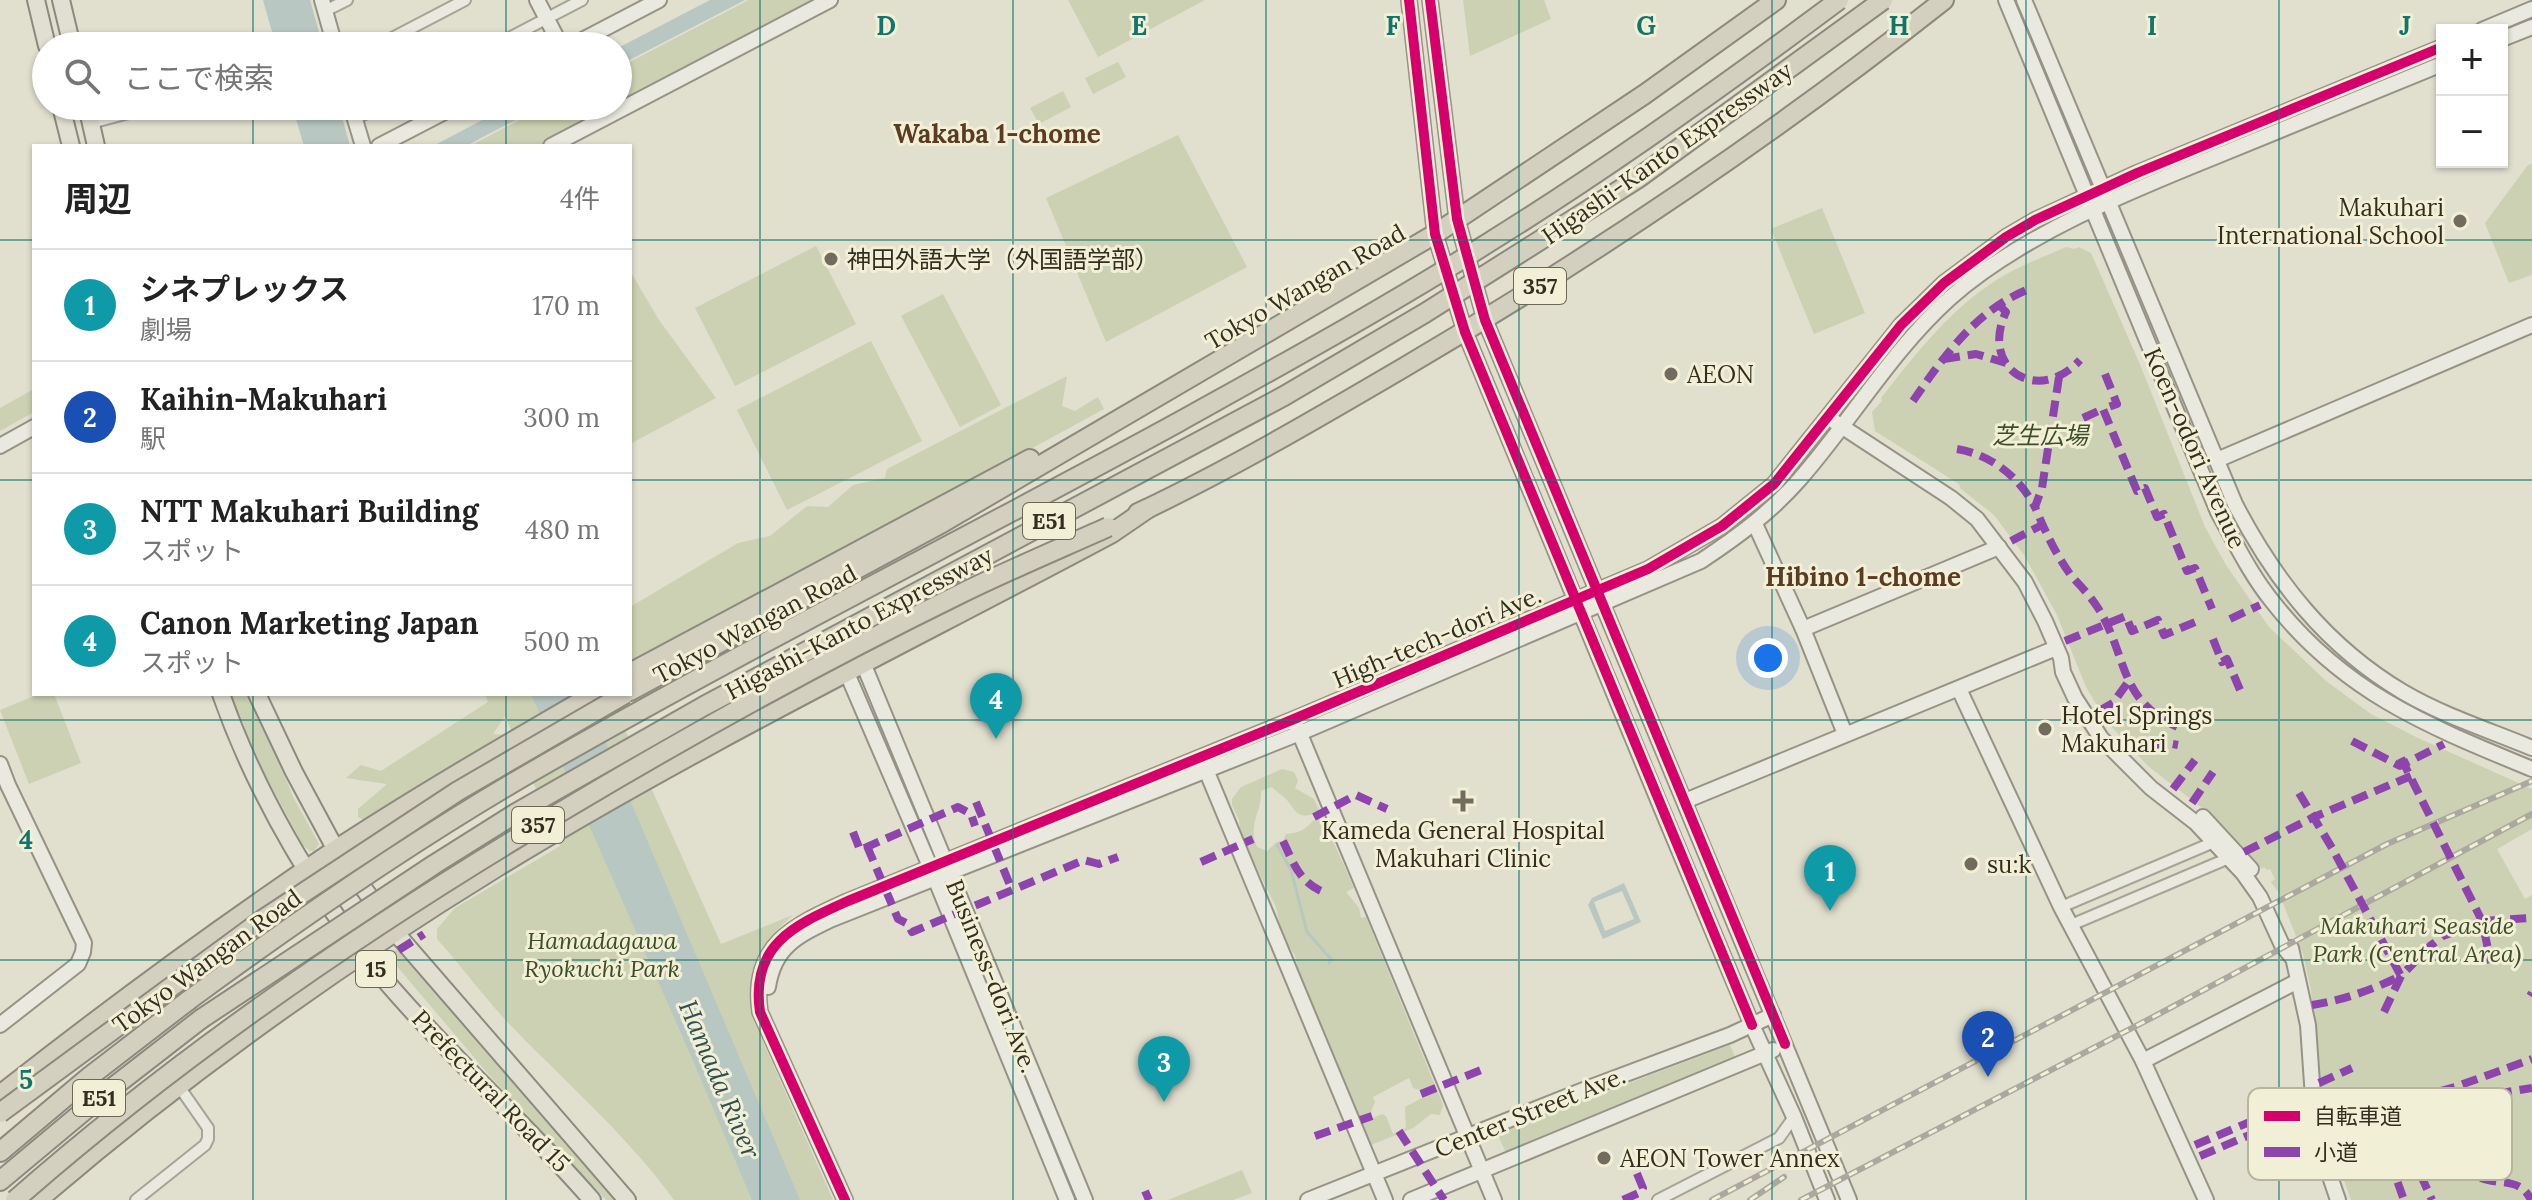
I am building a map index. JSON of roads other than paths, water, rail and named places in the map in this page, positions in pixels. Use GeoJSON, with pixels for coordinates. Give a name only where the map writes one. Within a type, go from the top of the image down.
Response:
{"type":"FeatureCollection","features":[{"type":"Feature","properties":{"kind":"highway","name":"Tokyo Wangan Road"},"geometry":{"type":"LineString","coordinates":[[632,690],[942,523],[1435,234],[1645,94],[1776,0]]}},
{"type":"Feature","properties":{"kind":"highway","name":"Higashi-Kanto Expressway"},"geometry":{"type":"LineString","coordinates":[[0,1152],[89,1077],[251,954],[426,837],[538,768],[757,646],[1179,421],[1475,251],[1652,136],[1839,0]]}},
{"type":"Feature","properties":{"kind":"highway","name":"Higashi-Kanto Expressway"},"geometry":{"type":"LineString","coordinates":[[0,1181],[201,1019],[516,813],[704,706],[1357,354],[1637,179],[1883,0]]}},
{"type":"Feature","properties":{"kind":"highway","name":"357"},"geometry":{"type":"LineString","coordinates":[[15,1200],[115,1115],[236,1024],[455,874],[654,756],[839,655],[963,592],[1175,497],[1293,433],[1485,320],[1597,249],[1785,121],[1944,0]]}},
{"type":"Feature","properties":{"kind":"highway"},"geometry":{"type":"LineString","coordinates":[[632,672],[1284,321]]}},
{"type":"Feature","properties":{"kind":"highway","name":"357"},"geometry":{"type":"LineString","coordinates":[[38,1200],[178,1085],[395,932],[683,760],[846,671],[1112,533],[1147,509]]}},
{"type":"Feature","properties":{"kind":"highway"},"geometry":{"type":"LineString","coordinates":[[0,1095],[97,1019],[336,850],[452,777],[591,696]]}},
{"type":"Feature","properties":{"kind":"highway","name":"Tokyo Wangan Road"},"geometry":{"type":"LineString","coordinates":[[0,1113],[275,911],[458,791],[622,696]]}},
{"type":"Feature","properties":{"kind":"main road"},"geometry":{"type":"LineString","coordinates":[[36,0],[44,32]]}},
{"type":"Feature","properties":{"kind":"main road"},"geometry":{"type":"LineString","coordinates":[[61,0],[69,32]]}},
{"type":"Feature","properties":{"kind":"main road"},"geometry":{"type":"LineString","coordinates":[[64,120],[70,144]]}},
{"type":"Feature","properties":{"kind":"main road"},"geometry":{"type":"LineString","coordinates":[[90,120],[96,144]]}},
{"type":"Feature","properties":{"kind":"main road","name":"Prefectural Road 15"},"geometry":{"type":"LineString","coordinates":[[222,696],[266,800],[306,871],[363,954],[461,1064],[592,1200]]}},
{"type":"Feature","properties":{"kind":"main road","name":"Prefectural Road 15"},"geometry":{"type":"LineString","coordinates":[[258,696],[336,850],[395,932],[627,1200]]}},
{"type":"Feature","properties":{"kind":"street"},"geometry":{"type":"LineString","coordinates":[[331,32],[324,6],[347,0]]}},
{"type":"Feature","properties":{"kind":"street"},"geometry":{"type":"LineString","coordinates":[[404,32],[465,0]]}},
{"type":"Feature","properties":{"kind":"street"},"geometry":{"type":"LineString","coordinates":[[537,0],[554,32]]}},
{"type":"Feature","properties":{"kind":"street"},"geometry":{"type":"LineString","coordinates":[[520,32],[582,0]]}},
{"type":"Feature","properties":{"kind":"street"},"geometry":{"type":"LineString","coordinates":[[598,32],[659,0]]}},
{"type":"Feature","properties":{"kind":"street"},"geometry":{"type":"LineString","coordinates":[[632,104],[830,0]]}},
{"type":"Feature","properties":{"kind":"street"},"geometry":{"type":"LineString","coordinates":[[1409,0],[1435,234],[1465,332],[1827,1200]]}},
{"type":"Feature","properties":{"kind":"street"},"geometry":{"type":"LineString","coordinates":[[1430,0],[1457,219],[1485,320],[1849,1200]]}},
{"type":"Feature","properties":{"kind":"street","name":"Koen-odori Avenue"},"geometry":{"type":"LineString","coordinates":[[2006,0],[2218,512],[2272,602],[2306,641],[2371,693],[2426,724],[2532,769]]}},
{"type":"Feature","properties":{"kind":"street","name":"Koen-odori Avenue"},"geometry":{"type":"LineString","coordinates":[[2024,0],[2235,504],[2269,565],[2330,638],[2381,678],[2470,724],[2532,748]]}},
{"type":"Feature","properties":{"kind":"street"},"geometry":{"type":"LineString","coordinates":[[2496,24],[2532,9]]}},
{"type":"Feature","properties":{"kind":"street"},"geometry":{"type":"LineString","coordinates":[[2508,37],[2532,27]]}},
{"type":"Feature","properties":{"kind":"street"},"geometry":{"type":"LineString","coordinates":[[2106,195],[2436,50]]}},
{"type":"Feature","properties":{"kind":"street"},"geometry":{"type":"LineString","coordinates":[[2106,195],[2155,181],[2436,66]]}},
{"type":"Feature","properties":{"kind":"street"},"geometry":{"type":"LineString","coordinates":[[91,123],[102,120]]}},
{"type":"Feature","properties":{"kind":"street"},"geometry":{"type":"LineString","coordinates":[[355,120],[362,144]]}},
{"type":"Feature","properties":{"kind":"street"},"geometry":{"type":"LineString","coordinates":[[383,144],[429,120]]}},
{"type":"Feature","properties":{"kind":"street"},"geometry":{"type":"LineString","coordinates":[[555,144],[601,120]]}},
{"type":"Feature","properties":{"kind":"street","name":"High-tech-dori Ave."},"geometry":{"type":"LineString","coordinates":[[1599,598],[1722,526],[1774,484],[1901,325],[1944,283],[2006,237],[2035,220],[2087,196],[2106,195]]}},
{"type":"Feature","properties":{"kind":"street","name":"High-tech-dori Ave."},"geometry":{"type":"LineString","coordinates":[[947,866],[1207,771],[1297,726],[1579,606],[1701,561],[1755,524],[1800,479],[1909,340],[1953,296],[2039,237],[2093,210],[2106,195]]}},
{"type":"Feature","properties":{"kind":"street"},"geometry":{"type":"LineString","coordinates":[[2217,460],[2532,325]]}},
{"type":"Feature","properties":{"kind":"street"},"geometry":{"type":"LineString","coordinates":[[1828,418],[1951,498],[1977,519],[2025,582],[2059,653],[2095,715],[2121,749],[2203,817],[2230,851],[2260,897],[2282,945],[2291,956],[2308,1025],[2312,1088]]}},
{"type":"Feature","properties":{"kind":"street"},"geometry":{"type":"LineString","coordinates":[[0,446],[32,428]]}},
{"type":"Feature","properties":{"kind":"street"},"geometry":{"type":"LineString","coordinates":[[1755,524],[1803,629],[1845,734]]}},
{"type":"Feature","properties":{"kind":"street"},"geometry":{"type":"LineString","coordinates":[[1803,629],[1999,547]]}},
{"type":"Feature","properties":{"kind":"street"},"geometry":{"type":"LineString","coordinates":[[1685,801],[1845,734],[2059,653]]}},
{"type":"Feature","properties":{"kind":"street"},"geometry":{"type":"LineString","coordinates":[[2059,653],[2063,672],[2075,698],[2101,738],[2133,771],[2196,823],[2214,842],[2230,851]]}},
{"type":"Feature","properties":{"kind":"street","name":"Business-dori Ave."},"geometry":{"type":"LineString","coordinates":[[863,663],[1085,1200]]}},
{"type":"Feature","properties":{"kind":"street","name":"Business-dori Ave."},"geometry":{"type":"LineString","coordinates":[[846,671],[1067,1200]]}},
{"type":"Feature","properties":{"kind":"street"},"geometry":{"type":"LineString","coordinates":[[1959,689],[2061,907],[2143,1061],[2206,1200]]}},
{"type":"Feature","properties":{"kind":"street"},"geometry":{"type":"LineString","coordinates":[[1297,726],[1494,1200]]}},
{"type":"Feature","properties":{"kind":"street","name":"High-tech-dori Ave."},"geometry":{"type":"LineString","coordinates":[[845,1200],[760,1012],[758,996],[764,964],[771,949],[783,936],[812,918],[932,873],[1201,757],[1297,726]]}},
{"type":"Feature","properties":{"kind":"street"},"geometry":{"type":"LineString","coordinates":[[1201,757],[1385,1200]]}},
{"type":"Feature","properties":{"kind":"street"},"geometry":{"type":"LineString","coordinates":[[0,764],[84,943],[78,964],[0,1025]]}},
{"type":"Feature","properties":{"kind":"street"},"geometry":{"type":"LineString","coordinates":[[2061,907],[2214,842]]}},
{"type":"Feature","properties":{"kind":"street"},"geometry":{"type":"LineString","coordinates":[[2071,925],[2230,851]]}},
{"type":"Feature","properties":{"kind":"street"},"geometry":{"type":"LineString","coordinates":[[2143,1061],[2298,981]]}},
{"type":"Feature","properties":{"kind":"street","name":"Center Street Ave."},"geometry":{"type":"LineString","coordinates":[[1308,1200],[1773,1015]]}},
{"type":"Feature","properties":{"kind":"street","name":"Center Street Ave."},"geometry":{"type":"LineString","coordinates":[[1411,1200],[1785,1044]]}},
{"type":"Feature","properties":{"kind":"street"},"geometry":{"type":"LineString","coordinates":[[136,1200],[205,1145],[208,1139],[208,1128],[178,1085]]}},
{"type":"Feature","properties":{"kind":"street"},"geometry":{"type":"LineString","coordinates":[[1658,1200],[1779,1138],[1794,1117]]}},
{"type":"Feature","properties":{"kind":"street"},"geometry":{"type":"LineString","coordinates":[[2331,1180],[2338,1200]]}},
{"type":"Feature","properties":{"kind":"water"},"geometry":{"type":"Polygon","coordinates":[[[263,0],[310,0],[319,32],[272,32],[263,0]]]}},
{"type":"Feature","properties":{"kind":"water"},"geometry":{"type":"Polygon","coordinates":[[[710,0],[745,0],[632,59],[632,41],[710,0]]]}},
{"type":"Feature","properties":{"kind":"water"},"geometry":{"type":"Polygon","coordinates":[[[296,120],[343,120],[349,144],[303,144],[296,120]]]}},
{"type":"Feature","properties":{"kind":"water"},"geometry":{"type":"Polygon","coordinates":[[[482,120],[515,120],[470,144],[437,144],[482,120]]]}},
{"type":"Feature","properties":{"kind":"water","name":"Hamada River"},"geometry":{"type":"Polygon","coordinates":[[[532,696],[586,696],[800,1200],[752,1200],[532,696]]]}},
{"type":"Feature","properties":{"kind":"water"},"geometry":{"type":"Polygon","coordinates":[[[1624,883],[1641,922],[1603,939],[1588,905],[1592,898],[1624,883]],[[1622,891],[1594,902],[1605,931],[1634,919],[1622,891]]]}},
{"type":"Feature","properties":{"kind":"waterway"},"geometry":{"type":"LineString","coordinates":[[1277,845],[1291,870],[1307,932],[1331,959],[1329,963]]}},
{"type":"Feature","properties":{"kind":"railway"},"geometry":{"type":"LineString","coordinates":[[1712,1200],[2387,844],[2532,781]]}},
{"type":"Feature","properties":{"kind":"railway"},"geometry":{"type":"LineString","coordinates":[[1801,1200],[2157,1015],[2532,814]]}},
{"type":"Feature","properties":{"kind":"railway"},"geometry":{"type":"LineString","coordinates":[[1750,1200],[1784,1177]]}},
{"type":"Feature","properties":{"kind":"place","name":"Makuhari International School"},"geometry":{"type":"Point","coordinates":[2460,221]}},
{"type":"Feature","properties":{"kind":"place","name":"神田外語大学（外国語学部）"},"geometry":{"type":"Point","coordinates":[831,259]}},
{"type":"Feature","properties":{"kind":"place","name":"AEON"},"geometry":{"type":"Point","coordinates":[1671,374]}},
{"type":"Feature","properties":{"kind":"place","name":"Hotel Springs Makuhari"},"geometry":{"type":"Point","coordinates":[2045,729]}},
{"type":"Feature","properties":{"kind":"place","name":"Canon Marketing Japan"},"geometry":{"type":"Point","coordinates":[996,739]}},
{"type":"Feature","properties":{"kind":"place","name":"Kameda General Hospital Makuhari Clinic"},"geometry":{"type":"Point","coordinates":[1463,801]}},
{"type":"Feature","properties":{"kind":"place","name":"su:k"},"geometry":{"type":"Point","coordinates":[1971,864]}},
{"type":"Feature","properties":{"kind":"place","name":"シネプレックス"},"geometry":{"type":"Point","coordinates":[1830,911]}},
{"type":"Feature","properties":{"kind":"place","name":"Kaihin-Makuhari"},"geometry":{"type":"Point","coordinates":[1988,1077]}},
{"type":"Feature","properties":{"kind":"place","name":"NTT Makuhari Building"},"geometry":{"type":"Point","coordinates":[1164,1102]}},
{"type":"Feature","properties":{"kind":"place","name":"AEON Tower Annex"},"geometry":{"type":"Point","coordinates":[1604,1158]}},
{"type":"Feature","properties":{"kind":"district","name":"Wakaba 1-chome"},"geometry":{"type":"Point","coordinates":[997,133]}},
{"type":"Feature","properties":{"kind":"district","name":"Hibino 1-chome"},"geometry":{"type":"Point","coordinates":[1863,576]}},
{"type":"Feature","properties":{"kind":"park label","name":"芝生広場"},"geometry":{"type":"Point","coordinates":[2040,435]}},
{"type":"Feature","properties":{"kind":"park label","name":"Makuhari Seaside Park (Central Area)"},"geometry":{"type":"Point","coordinates":[2417,939]}},
{"type":"Feature","properties":{"kind":"park label","name":"Hamadagawa Ryokuchi Park"},"geometry":{"type":"Point","coordinates":[602,954]}}]}
